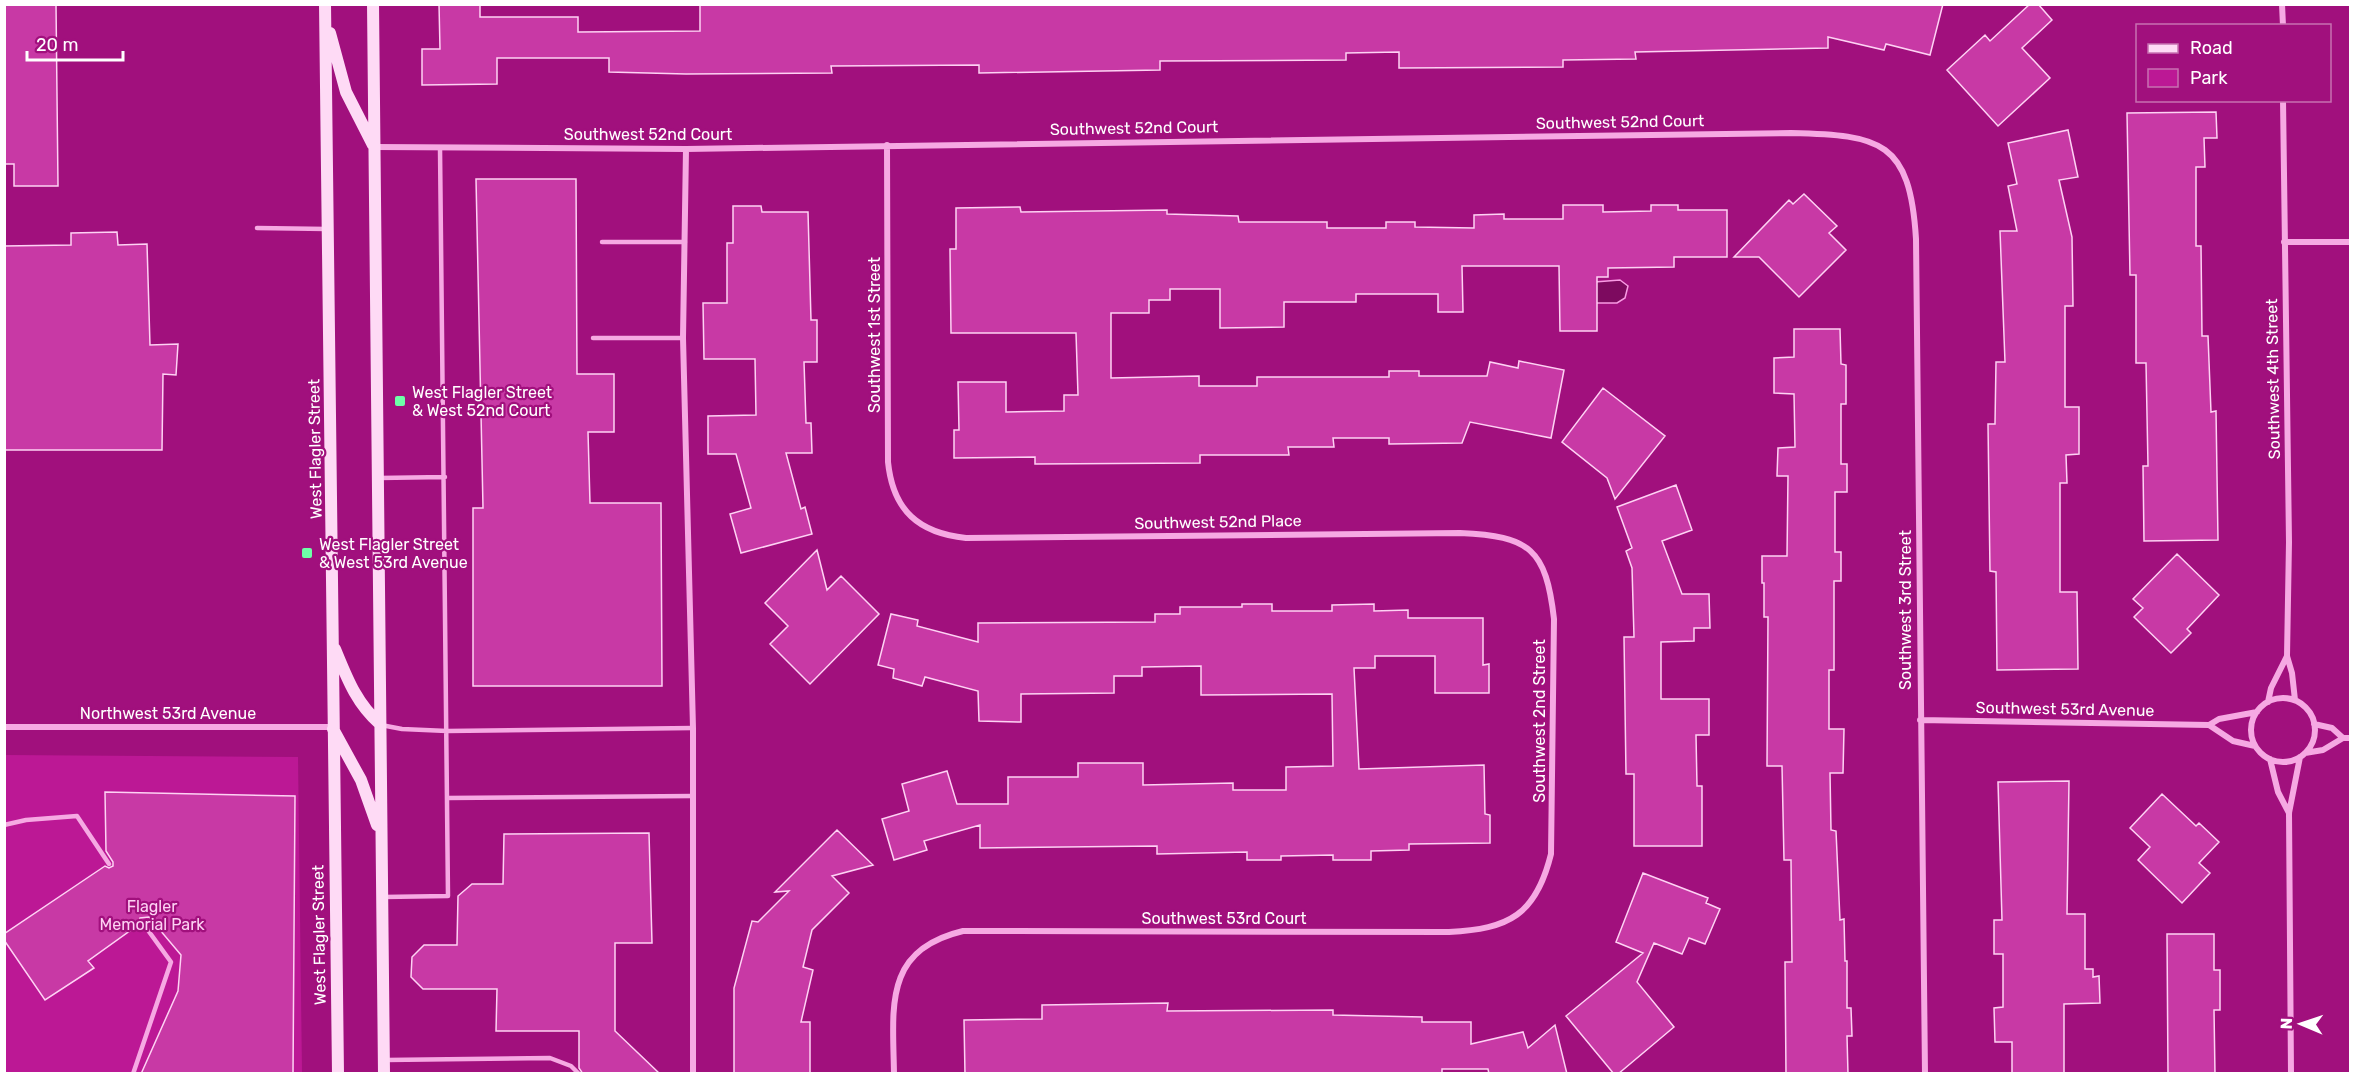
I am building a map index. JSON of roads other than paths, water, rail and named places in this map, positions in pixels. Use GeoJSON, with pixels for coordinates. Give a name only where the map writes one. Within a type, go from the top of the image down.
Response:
{"type":"FeatureCollection","features":[{"type":"Feature","properties":{"kind":"main road"},"geometry":{"type":"LineString","coordinates":[[373,4],[384,1074]]}},
{"type":"Feature","properties":{"kind":"main road"},"geometry":{"type":"LineString","coordinates":[[325,11],[346,92],[374,147]]}},
{"type":"Feature","properties":{"kind":"main road","name":"West Flagler Street"},"geometry":{"type":"LineString","coordinates":[[325,11],[338,1074]]}},
{"type":"Feature","properties":{"kind":"main road"},"geometry":{"type":"LineString","coordinates":[[332,642],[353,692],[364,710],[380,724]]}},
{"type":"Feature","properties":{"kind":"main road"},"geometry":{"type":"LineString","coordinates":[[332,727],[361,780],[381,834]]}},
{"type":"Feature","properties":{"kind":"street"},"geometry":{"type":"LineString","coordinates":[[2282,4],[2283,24]]}},
{"type":"Feature","properties":{"kind":"street","name":"Southwest 4th Street"},"geometry":{"type":"LineString","coordinates":[[2283,102],[2289,542],[2286,656],[2292,673],[2295,700]]}},
{"type":"Feature","properties":{"kind":"street","name":"Southwest 52nd Court"},"geometry":{"type":"LineString","coordinates":[[374,147],[686,149],[1791,133],[1863,138],[1877,143],[1890,152]]}},
{"type":"Feature","properties":{"kind":"street","name":"Southwest 1st Street"},"geometry":{"type":"LineString","coordinates":[[887,145],[888,462],[894,492],[913,518]]}},
{"type":"Feature","properties":{"kind":"street"},"geometry":{"type":"LineString","coordinates":[[686,149],[683,339],[693,728],[693,1074]]}},
{"type":"Feature","properties":{"kind":"street","name":"Southwest 3rd Street"},"geometry":{"type":"LineString","coordinates":[[1890,152],[1908,182],[1914,205],[1916,239],[1925,1074]]}},
{"type":"Feature","properties":{"kind":"street"},"geometry":{"type":"LineString","coordinates":[[2284,242],[2350,242]]}},
{"type":"Feature","properties":{"kind":"street","name":"Southwest 52nd Place"},"geometry":{"type":"LineString","coordinates":[[913,518],[934,533],[966,538],[1460,533],[1495,535],[1526,546]]}},
{"type":"Feature","properties":{"kind":"street","name":"Southwest 2nd Street"},"geometry":{"type":"LineString","coordinates":[[1526,546],[1538,559],[1545,574],[1554,620],[1552,838],[1547,869],[1534,899]]}},
{"type":"Feature","properties":{"kind":"street","name":"Southwest 4th Street"},"geometry":{"type":"LineString","coordinates":[[2257,712],[2268,702],[2271,688],[2286,656]]}},
{"type":"Feature","properties":{"kind":"street"},"geometry":{"type":"LineString","coordinates":[[2268,702],[2284,698],[2295,700],[2310,714],[2314,724],[2311,745],[2302,755],[2289,813],[2291,1074]]}},
{"type":"Feature","properties":{"kind":"street"},"geometry":{"type":"LineString","coordinates":[[2255,746],[2250,731],[2257,712]]}},
{"type":"Feature","properties":{"kind":"street","name":"Southwest 53rd Avenue"},"geometry":{"type":"LineString","coordinates":[[1920,720],[2210,725],[2219,719],[2257,712]]}},
{"type":"Feature","properties":{"kind":"street"},"geometry":{"type":"LineString","coordinates":[[2314,724],[2332,728],[2343,738]]}},
{"type":"Feature","properties":{"kind":"street"},"geometry":{"type":"LineString","coordinates":[[2210,725],[2233,741],[2255,746],[2270,759],[2286,762],[2323,750],[2343,738],[2350,738]]}},
{"type":"Feature","properties":{"kind":"street","name":"Northwest 53rd Avenue"},"geometry":{"type":"LineString","coordinates":[[4,727],[332,727]]}},
{"type":"Feature","properties":{"kind":"street"},"geometry":{"type":"LineString","coordinates":[[2270,759],[2278,792],[2289,813]]}},
{"type":"Feature","properties":{"kind":"street","name":"Southwest 53rd Court"},"geometry":{"type":"LineString","coordinates":[[894,1074],[895,1000],[904,969],[911,957],[922,946],[936,939],[963,932],[1473,930],[1495,926],[1512,919],[1526,909],[1534,899]]}},
{"type":"Feature","properties":{"kind":"lane"},"geometry":{"type":"LineString","coordinates":[[382,897],[448,896],[440,147]]}},
{"type":"Feature","properties":{"kind":"lane"},"geometry":{"type":"LineString","coordinates":[[257,228],[327,229]]}},
{"type":"Feature","properties":{"kind":"lane"},"geometry":{"type":"LineString","coordinates":[[602,242],[685,242]]}},
{"type":"Feature","properties":{"kind":"lane"},"geometry":{"type":"LineString","coordinates":[[593,338],[683,339]]}},
{"type":"Feature","properties":{"kind":"lane"},"geometry":{"type":"LineString","coordinates":[[378,478],[445,477]]}},
{"type":"Feature","properties":{"kind":"lane"},"geometry":{"type":"LineString","coordinates":[[380,724],[402,729],[447,731],[693,728]]}},
{"type":"Feature","properties":{"kind":"lane"},"geometry":{"type":"LineString","coordinates":[[447,798],[693,796]]}},
{"type":"Feature","properties":{"kind":"lane"},"geometry":{"type":"LineString","coordinates":[[4,825],[26,819],[77,816],[109,864]]}},
{"type":"Feature","properties":{"kind":"lane"},"geometry":{"type":"LineString","coordinates":[[133,1074],[171,962],[142,922]]}},
{"type":"Feature","properties":{"kind":"lane"},"geometry":{"type":"LineString","coordinates":[[383,1060],[550,1058],[571,1066],[579,1074]]}},
{"type":"Feature","properties":{"kind":"place","name":"West Flagler Street & West 52nd Court"},"geometry":{"type":"Point","coordinates":[400,401]}},
{"type":"Feature","properties":{"kind":"place","name":"West Flagler Street & West 53rd Avenue"},"geometry":{"type":"Point","coordinates":[307,553]}},
{"type":"Feature","properties":{"kind":"park label","name":"Flagler Memorial Park"},"geometry":{"type":"Point","coordinates":[152,915]}}]}
